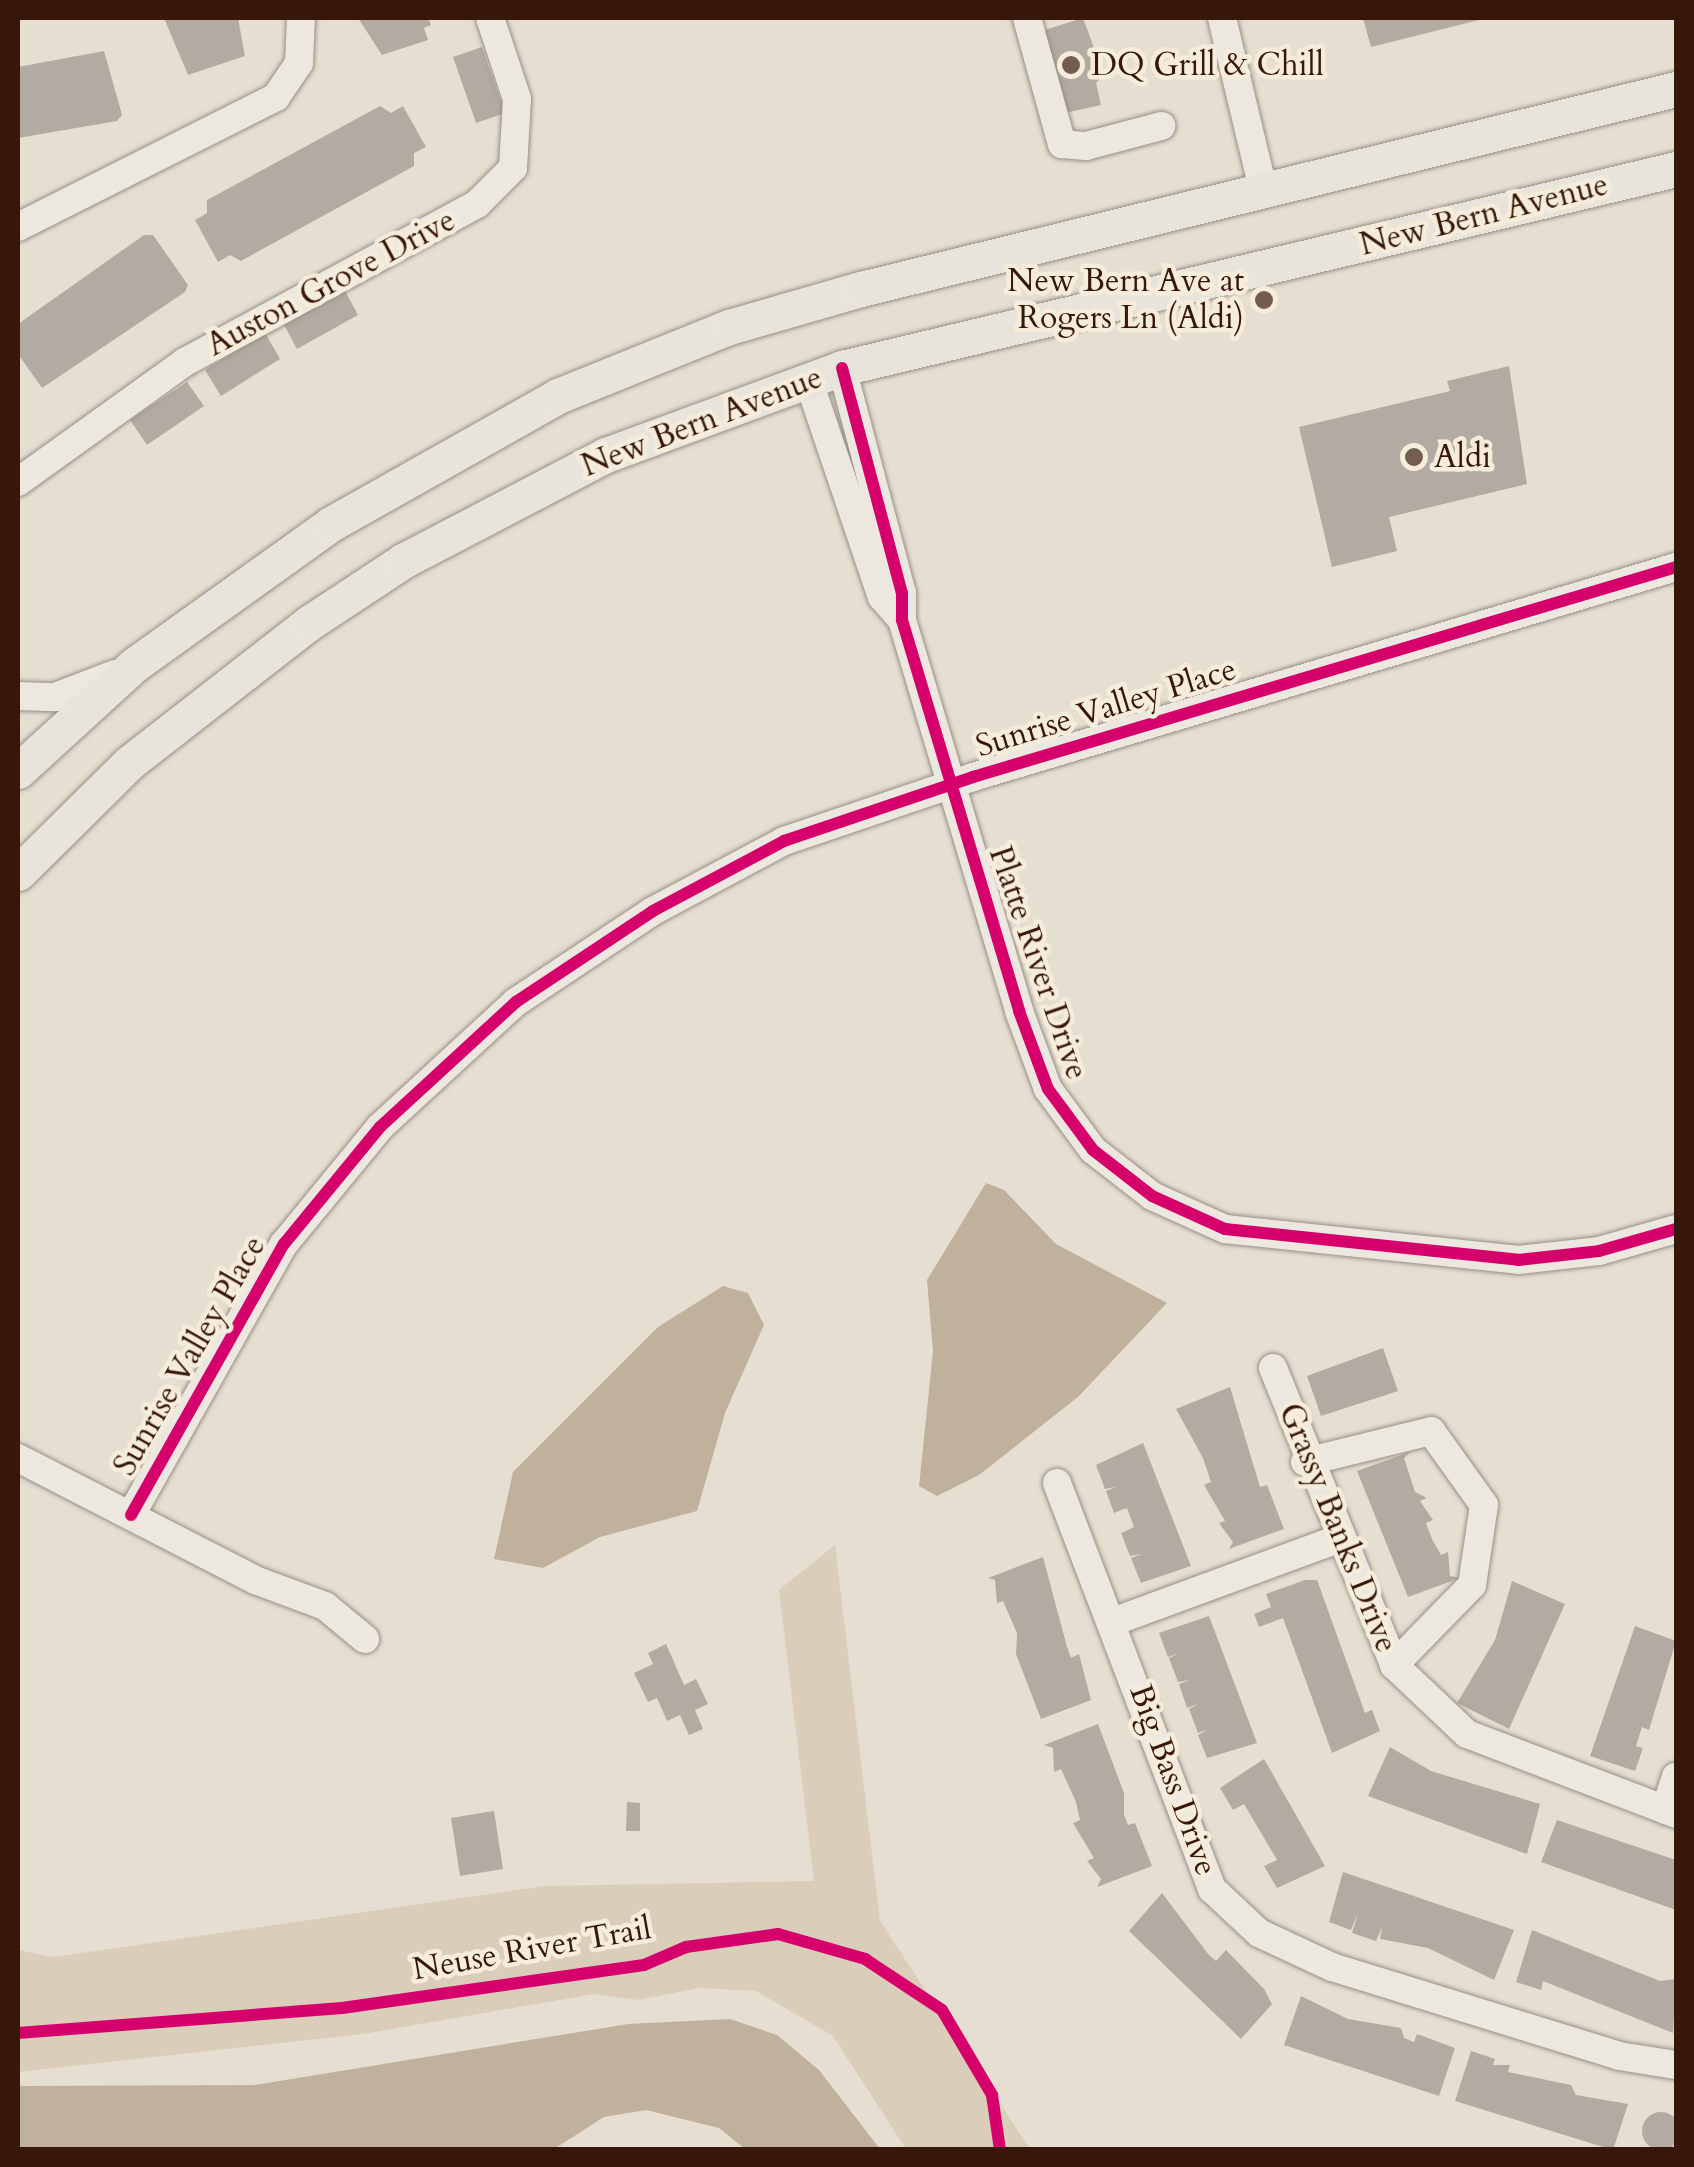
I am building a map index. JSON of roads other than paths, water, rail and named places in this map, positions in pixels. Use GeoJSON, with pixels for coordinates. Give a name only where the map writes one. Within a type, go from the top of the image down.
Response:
{"type":"FeatureCollection","features":[{"type":"Feature","properties":{"kind":"main road"},"geometry":{"type":"LineString","coordinates":[[18,771],[134,665],[347,514],[558,396],[729,327],[1676,89]]}},
{"type":"Feature","properties":{"kind":"main road","name":"New Bern Avenue"},"geometry":{"type":"LineString","coordinates":[[18,874],[130,764],[403,561],[606,455],[825,374],[1676,169]]}},
{"type":"Feature","properties":{"kind":"street"},"geometry":{"type":"LineString","coordinates":[[18,227],[276,97],[300,63],[300,18]]}},
{"type":"Feature","properties":{"kind":"street","name":"Auston Grove Drive"},"geometry":{"type":"LineString","coordinates":[[18,482],[185,362],[477,204],[513,168],[518,99],[490,18]]}},
{"type":"Feature","properties":{"kind":"street"},"geometry":{"type":"LineString","coordinates":[[1027,18],[1062,144],[1086,146],[1161,126]]}},
{"type":"Feature","properties":{"kind":"street"},"geometry":{"type":"LineString","coordinates":[[1222,18],[1263,190]]}},
{"type":"Feature","properties":{"kind":"street","name":"Platte River Drive"},"geometry":{"type":"LineString","coordinates":[[825,374],[882,598],[902,620],[949,785],[1048,1090],[1094,1150],[1152,1196],[1224,1229],[1518,1260],[1599,1252],[1676,1229]]}},
{"type":"Feature","properties":{"kind":"street","name":"Sunrise Valley Place"},"geometry":{"type":"LineString","coordinates":[[131,1515],[284,1244],[380,1127],[516,1002],[653,911],[784,842],[949,785],[1676,567]]}},
{"type":"Feature","properties":{"kind":"street"},"geometry":{"type":"LineString","coordinates":[[18,696],[54,697],[134,665]]}},
{"type":"Feature","properties":{"kind":"street","name":"Grassy Banks Drive"},"geometry":{"type":"LineString","coordinates":[[1274,1368],[1306,1462],[1394,1665],[1467,1734],[1671,1812]]}},
{"type":"Feature","properties":{"kind":"street"},"geometry":{"type":"LineString","coordinates":[[1306,1462],[1432,1431],[1484,1505],[1472,1585],[1394,1665]]}},
{"type":"Feature","properties":{"kind":"street"},"geometry":{"type":"LineString","coordinates":[[18,1458],[255,1580],[326,1606],[365,1639]]}},
{"type":"Feature","properties":{"kind":"street","name":"Big Bass Drive"},"geometry":{"type":"LineString","coordinates":[[1056,1483],[1115,1621],[1212,1889],[1259,1933],[1332,1967],[1619,2056],[1676,2065]]}},
{"type":"Feature","properties":{"kind":"street"},"geometry":{"type":"LineString","coordinates":[[1115,1621],[1340,1538]]}},
{"type":"Feature","properties":{"kind":"street"},"geometry":{"type":"LineString","coordinates":[[1671,1812],[1676,1777]]}},
{"type":"Feature","properties":{"kind":"place","name":"DQ Grill & Chill"},"geometry":{"type":"Point","coordinates":[1071,65]}},
{"type":"Feature","properties":{"kind":"place","name":"New Bern Ave at Rogers Ln (Aldi)"},"geometry":{"type":"Point","coordinates":[1264,300]}},
{"type":"Feature","properties":{"kind":"place","name":"Aldi"},"geometry":{"type":"Point","coordinates":[1414,457]}}]}
